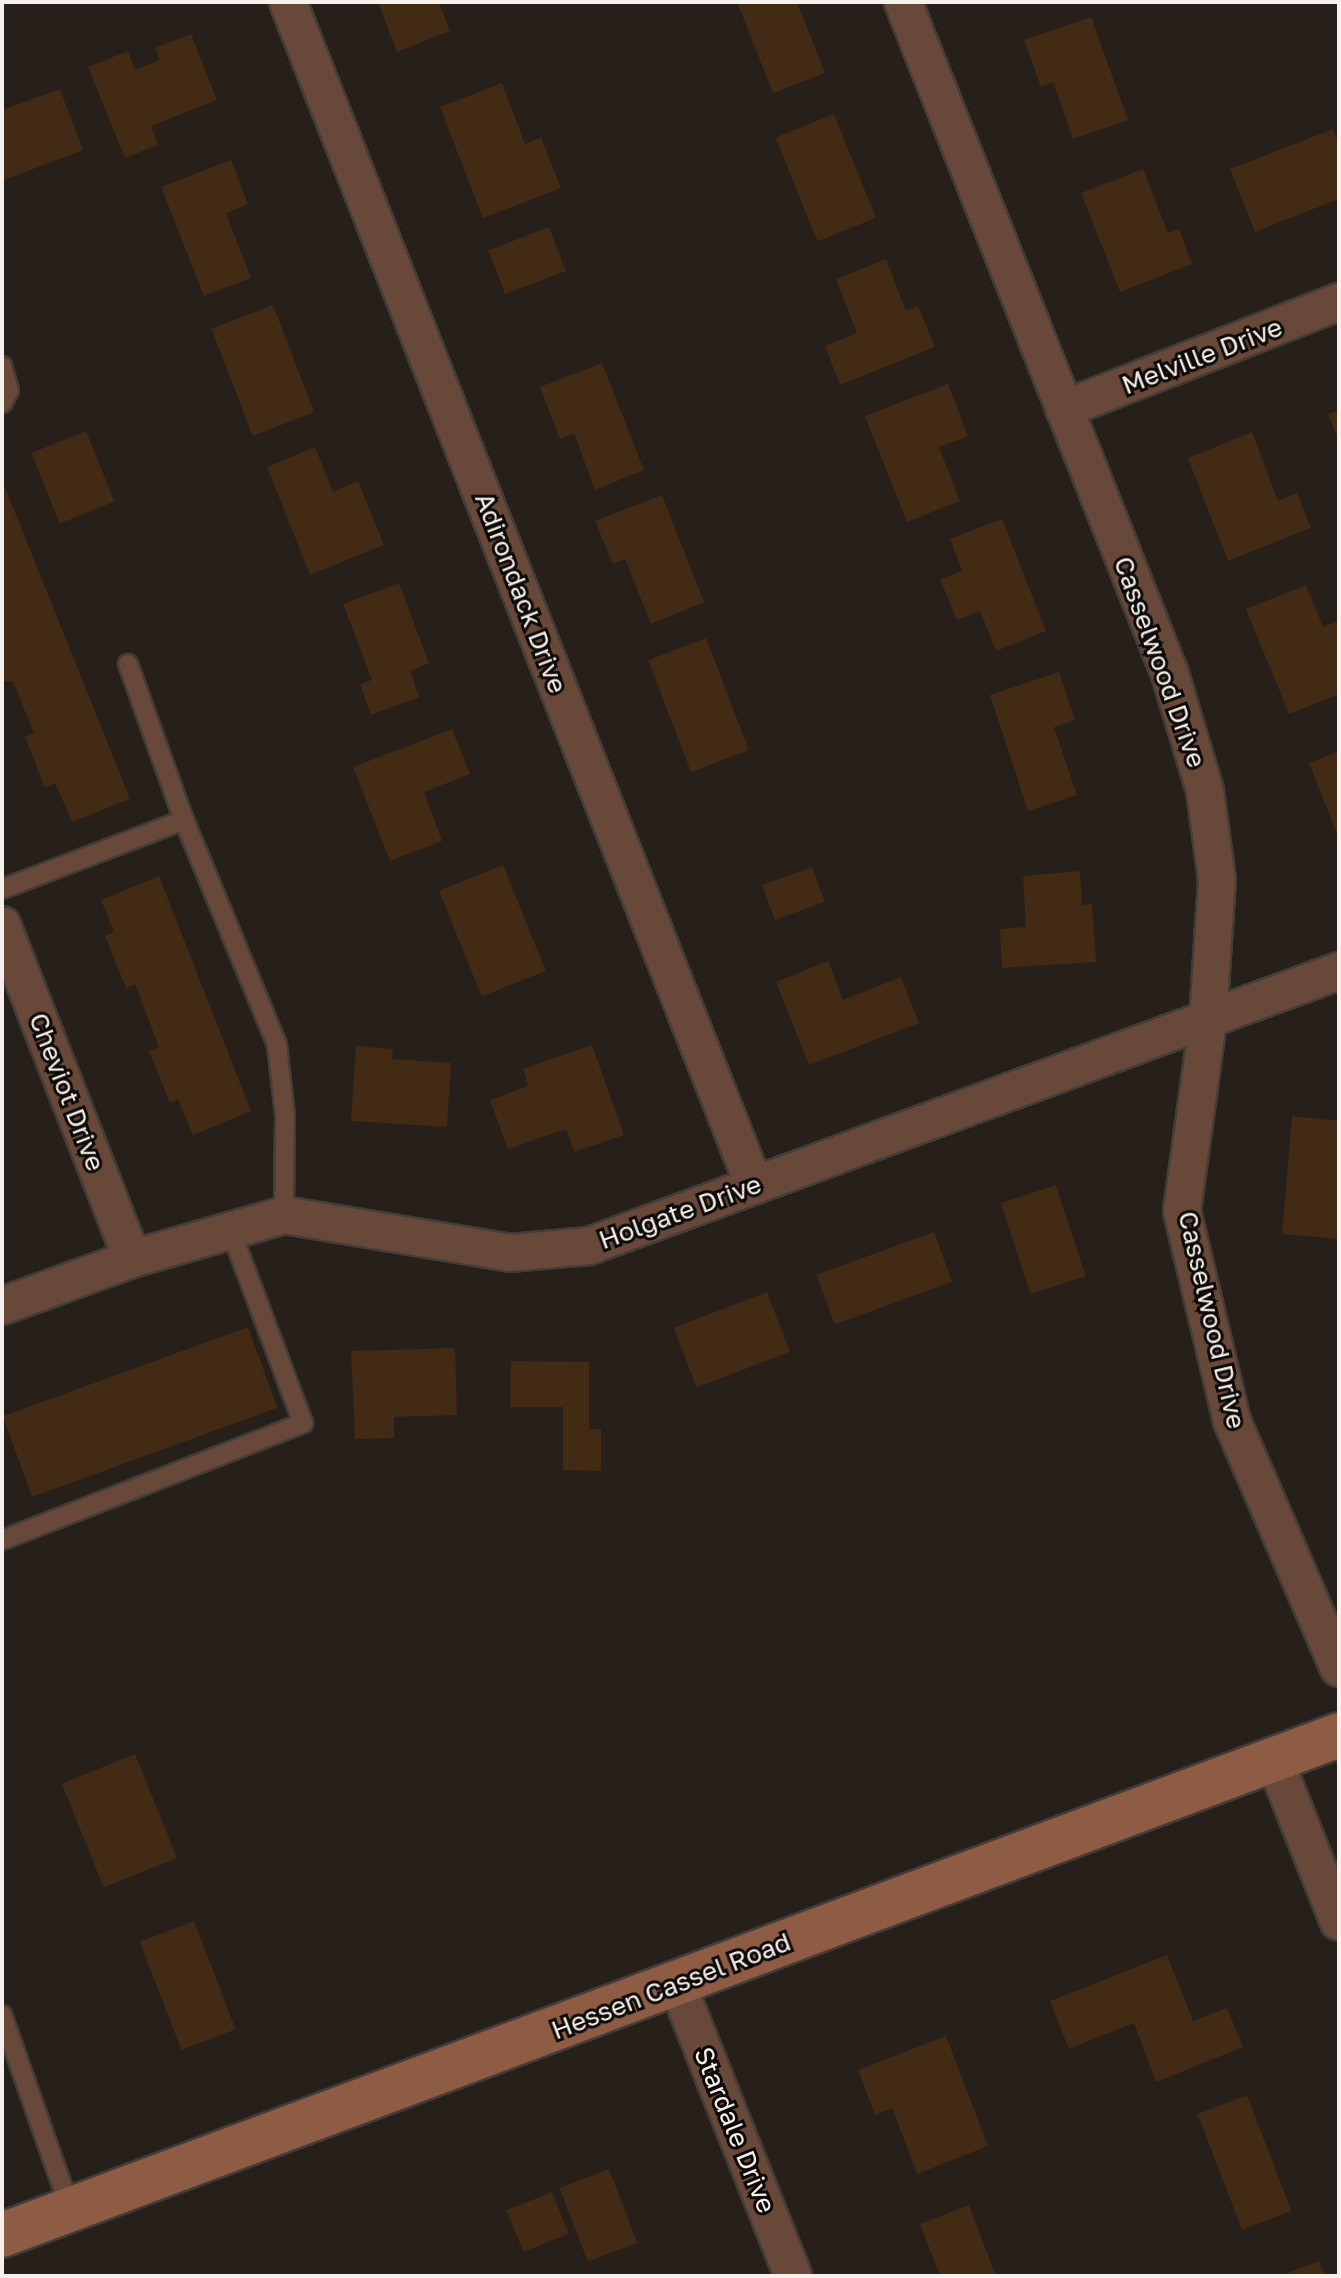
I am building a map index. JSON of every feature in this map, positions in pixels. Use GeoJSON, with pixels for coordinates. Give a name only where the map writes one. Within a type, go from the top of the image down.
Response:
{"type":"FeatureCollection","features":[{"type":"Feature","properties":{"kind":"main road","name":"Hessen Cassel Road"},"geometry":{"type":"LineString","coordinates":[[2,2235],[1339,1735]]}},
{"type":"Feature","properties":{"kind":"street","name":"Adirondack Drive"},"geometry":{"type":"LineString","coordinates":[[288,2],[754,1185]]}},
{"type":"Feature","properties":{"kind":"street","name":"Casselwood Drive"},"geometry":{"type":"LineString","coordinates":[[903,2],[1170,674],[1205,791],[1217,880],[1208,1021],[1182,1211],[1232,1421],[1339,1668]]}},
{"type":"Feature","properties":{"kind":"street","name":"Melville Drive"},"geometry":{"type":"LineString","coordinates":[[1064,409],[1339,302]]}},
{"type":"Feature","properties":{"kind":"street","name":"Cheviot Drive"},"geometry":{"type":"LineString","coordinates":[[4,935],[132,1259]]}},
{"type":"Feature","properties":{"kind":"street","name":"Holgate Drive"},"geometry":{"type":"LineString","coordinates":[[2,1306],[132,1259],[284,1215],[510,1253],[589,1246],[1339,971]]}},
{"type":"Feature","properties":{"kind":"street"},"geometry":{"type":"LineString","coordinates":[[1274,1759],[1339,1922]]}},
{"type":"Feature","properties":{"kind":"street","name":"Stardale Drive"},"geometry":{"type":"LineString","coordinates":[[677,1984],[793,2276]]}},
{"type":"Feature","properties":{"kind":"lane"},"geometry":{"type":"LineString","coordinates":[[2,366],[9,390],[2,403]]}},
{"type":"Feature","properties":{"kind":"lane"},"geometry":{"type":"LineString","coordinates":[[128,664],[184,820],[277,1045],[285,1115],[284,1215]]}},
{"type":"Feature","properties":{"kind":"lane"},"geometry":{"type":"LineString","coordinates":[[2,889],[184,820]]}},
{"type":"Feature","properties":{"kind":"lane"},"geometry":{"type":"LineString","coordinates":[[2,1540],[303,1423],[231,1231]]}},
{"type":"Feature","properties":{"kind":"lane"},"geometry":{"type":"LineString","coordinates":[[2,2015],[71,2211]]}},
{"type":"Feature","properties":{"kind":"building"},"geometry":{"type":"Polygon","coordinates":[[[378,2],[439,2],[450,31],[397,52],[378,2]]]}},
{"type":"Feature","properties":{"kind":"building"},"geometry":{"type":"Polygon","coordinates":[[[737,2],[797,2],[825,73],[773,93],[737,2]]]}},
{"type":"Feature","properties":{"kind":"building"},"geometry":{"type":"Polygon","coordinates":[[[1091,17],[1128,120],[1073,139],[1053,82],[1041,87],[1024,40],[1091,17]]]}},
{"type":"Feature","properties":{"kind":"building"},"geometry":{"type":"Polygon","coordinates":[[[191,34],[217,100],[151,126],[158,145],[125,158],[88,67],[128,51],[135,70],[160,60],[155,48],[191,34]]]}},
{"type":"Feature","properties":{"kind":"building"},"geometry":{"type":"Polygon","coordinates":[[[502,83],[525,144],[541,137],[561,188],[483,218],[440,107],[502,83]]]}},
{"type":"Feature","properties":{"kind":"building"},"geometry":{"type":"Polygon","coordinates":[[[60,89],[83,150],[2,181],[2,110],[60,89]]]}},
{"type":"Feature","properties":{"kind":"building"},"geometry":{"type":"Polygon","coordinates":[[[834,114],[876,218],[818,241],[776,138],[834,114]]]}},
{"type":"Feature","properties":{"kind":"building"},"geometry":{"type":"Polygon","coordinates":[[[1333,129],[1339,146],[1339,199],[1255,232],[1230,169],[1333,129]]]}},
{"type":"Feature","properties":{"kind":"building"},"geometry":{"type":"Polygon","coordinates":[[[231,160],[248,204],[226,213],[251,278],[204,296],[161,187],[231,160]]]}},
{"type":"Feature","properties":{"kind":"building"},"geometry":{"type":"Polygon","coordinates":[[[1143,169],[1168,233],[1179,229],[1192,264],[1120,292],[1081,193],[1143,169]]]}},
{"type":"Feature","properties":{"kind":"building"},"geometry":{"type":"Polygon","coordinates":[[[549,227],[566,271],[505,294],[488,250],[549,227]]]}},
{"type":"Feature","properties":{"kind":"building"},"geometry":{"type":"Polygon","coordinates":[[[886,259],[906,311],[918,306],[935,347],[840,385],[825,346],[857,333],[836,279],[886,259]]]}},
{"type":"Feature","properties":{"kind":"building"},"geometry":{"type":"Polygon","coordinates":[[[273,305],[314,412],[253,436],[211,329],[273,305]]]}},
{"type":"Feature","properties":{"kind":"building"},"geometry":{"type":"Polygon","coordinates":[[[602,363],[644,470],[595,490],[574,433],[560,439],[540,387],[602,363]]]}},
{"type":"Feature","properties":{"kind":"building"},"geometry":{"type":"Polygon","coordinates":[[[948,384],[968,436],[939,447],[960,501],[907,522],[865,416],[948,384]]]}},
{"type":"Feature","properties":{"kind":"building"},"geometry":{"type":"Polygon","coordinates":[[[1339,410],[1339,442],[1328,414],[1339,410]]]}},
{"type":"Feature","properties":{"kind":"building"},"geometry":{"type":"Polygon","coordinates":[[[86,431],[114,501],[60,524],[31,453],[86,431]]]}},
{"type":"Feature","properties":{"kind":"building"},"geometry":{"type":"Polygon","coordinates":[[[1252,432],[1278,501],[1297,493],[1311,528],[1228,561],[1188,458],[1252,432]]]}},
{"type":"Feature","properties":{"kind":"building"},"geometry":{"type":"Polygon","coordinates":[[[315,447],[333,492],[358,481],[384,545],[310,575],[267,467],[315,447]]]}},
{"type":"Feature","properties":{"kind":"building"},"geometry":{"type":"Polygon","coordinates":[[[2,480],[130,799],[72,822],[55,783],[45,788],[25,737],[34,733],[13,681],[2,681],[2,480]]]}},
{"type":"Feature","properties":{"kind":"building"},"geometry":{"type":"Polygon","coordinates":[[[662,495],[704,602],[651,624],[625,559],[613,564],[595,521],[662,495]]]}},
{"type":"Feature","properties":{"kind":"building"},"geometry":{"type":"Polygon","coordinates":[[[1002,519],[1046,631],[996,651],[980,611],[957,620],[940,579],[962,571],[950,539],[1002,519]]]}},
{"type":"Feature","properties":{"kind":"building"},"geometry":{"type":"Polygon","coordinates":[[[399,583],[429,663],[410,671],[419,697],[371,715],[360,684],[372,680],[343,604],[399,583]]]}},
{"type":"Feature","properties":{"kind":"building"},"geometry":{"type":"Polygon","coordinates":[[[1306,585],[1323,627],[1339,621],[1339,694],[1289,714],[1246,609],[1306,585]]]}},
{"type":"Feature","properties":{"kind":"building"},"geometry":{"type":"Polygon","coordinates":[[[706,638],[749,750],[691,772],[648,660],[706,638]]]}},
{"type":"Feature","properties":{"kind":"building"},"geometry":{"type":"Polygon","coordinates":[[[1059,672],[1075,720],[1054,727],[1077,795],[1028,811],[990,695],[1059,672]]]}},
{"type":"Feature","properties":{"kind":"building"},"geometry":{"type":"Polygon","coordinates":[[[452,729],[470,774],[424,792],[442,841],[390,861],[353,767],[452,729]]]}},
{"type":"Feature","properties":{"kind":"building"},"geometry":{"type":"Polygon","coordinates":[[[1339,751],[1339,839],[1309,763],[1339,751]]]}},
{"type":"Feature","properties":{"kind":"building"},"geometry":{"type":"Polygon","coordinates":[[[503,865],[546,971],[482,997],[439,891],[503,865]]]}},
{"type":"Feature","properties":{"kind":"building"},"geometry":{"type":"Polygon","coordinates":[[[812,867],[825,902],[775,920],[762,885],[812,867]]]}},
{"type":"Feature","properties":{"kind":"building"},"geometry":{"type":"Polygon","coordinates":[[[1080,871],[1082,905],[1092,904],[1096,962],[1002,968],[1000,929],[1026,927],[1023,876],[1080,871]]]}},
{"type":"Feature","properties":{"kind":"building"},"geometry":{"type":"Polygon","coordinates":[[[159,876],[251,1111],[193,1135],[178,1099],[170,1103],[149,1051],[159,1047],[135,984],[126,988],[105,936],[114,932],[101,900],[159,876]]]}},
{"type":"Feature","properties":{"kind":"building"},"geometry":{"type":"Polygon","coordinates":[[[828,961],[843,1000],[901,977],[919,1023],[809,1065],[776,982],[828,961]]]}},
{"type":"Feature","properties":{"kind":"building"},"geometry":{"type":"Polygon","coordinates":[[[592,1045],[624,1135],[574,1152],[566,1129],[508,1149],[490,1100],[528,1086],[523,1069],[592,1045]]]}},
{"type":"Feature","properties":{"kind":"building"},"geometry":{"type":"Polygon","coordinates":[[[356,1046],[393,1049],[392,1059],[451,1063],[447,1127],[351,1121],[356,1046]]]}},
{"type":"Feature","properties":{"kind":"building"},"geometry":{"type":"Polygon","coordinates":[[[1292,1116],[1339,1121],[1339,1239],[1282,1234],[1292,1116]]]}},
{"type":"Feature","properties":{"kind":"building"},"geometry":{"type":"Polygon","coordinates":[[[1056,1185],[1086,1276],[1031,1294],[1001,1203],[1056,1185]]]}},
{"type":"Feature","properties":{"kind":"building"},"geometry":{"type":"Polygon","coordinates":[[[934,1232],[952,1282],[835,1325],[817,1275],[934,1232]]]}},
{"type":"Feature","properties":{"kind":"building"},"geometry":{"type":"Polygon","coordinates":[[[767,1292],[790,1352],[697,1388],[674,1328],[767,1292]]]}},
{"type":"Feature","properties":{"kind":"building"},"geometry":{"type":"Polygon","coordinates":[[[248,1327],[277,1408],[32,1497],[3,1416],[248,1327]]]}},
{"type":"Feature","properties":{"kind":"building"},"geometry":{"type":"Polygon","coordinates":[[[455,1348],[457,1415],[394,1417],[394,1438],[355,1439],[351,1351],[455,1348]]]}},
{"type":"Feature","properties":{"kind":"building"},"geometry":{"type":"Polygon","coordinates":[[[511,1361],[589,1362],[589,1429],[601,1429],[601,1471],[563,1470],[563,1407],[510,1407],[511,1361]]]}},
{"type":"Feature","properties":{"kind":"building"},"geometry":{"type":"Polygon","coordinates":[[[135,1754],[177,1858],[104,1887],[62,1784],[135,1754]]]}},
{"type":"Feature","properties":{"kind":"building"},"geometry":{"type":"Polygon","coordinates":[[[194,1921],[236,2029],[181,2050],[140,1942],[194,1921]]]}},
{"type":"Feature","properties":{"kind":"building"},"geometry":{"type":"Polygon","coordinates":[[[1167,1955],[1193,2021],[1227,2008],[1243,2047],[1156,2082],[1134,2023],[1069,2049],[1050,2001],[1167,1955]]]}},
{"type":"Feature","properties":{"kind":"building"},"geometry":{"type":"Polygon","coordinates":[[[946,2036],[988,2146],[917,2174],[892,2108],[875,2115],[858,2070],[946,2036]]]}},
{"type":"Feature","properties":{"kind":"building"},"geometry":{"type":"Polygon","coordinates":[[[1247,2095],[1291,2211],[1242,2230],[1198,2114],[1247,2095]]]}},
{"type":"Feature","properties":{"kind":"building"},"geometry":{"type":"Polygon","coordinates":[[[609,2169],[637,2243],[588,2262],[560,2188],[609,2169]]]}},
{"type":"Feature","properties":{"kind":"building"},"geometry":{"type":"Polygon","coordinates":[[[552,2192],[569,2234],[523,2252],[507,2210],[552,2192]]]}},
{"type":"Feature","properties":{"kind":"building"},"geometry":{"type":"Polygon","coordinates":[[[969,2205],[996,2276],[940,2276],[920,2224],[969,2205]]]}},
{"type":"Feature","properties":{"kind":"building"},"geometry":{"type":"Polygon","coordinates":[[[1319,2261],[1325,2276],[1280,2276],[1319,2261]]]}}]}
